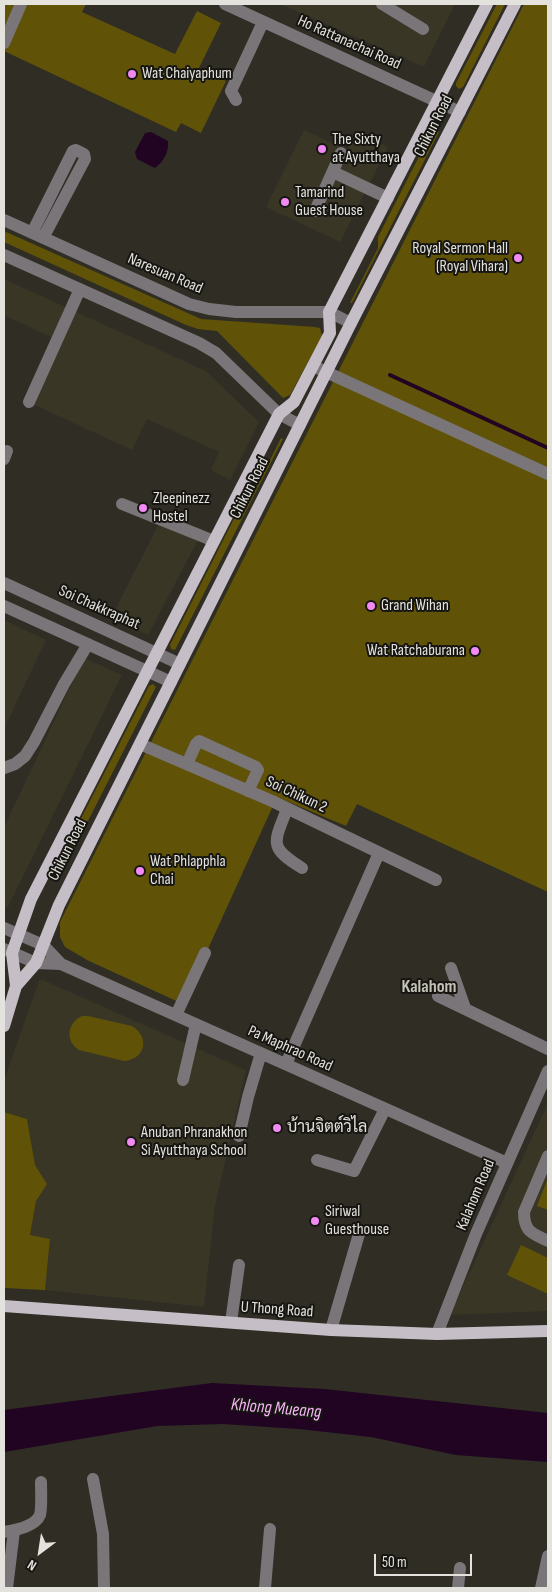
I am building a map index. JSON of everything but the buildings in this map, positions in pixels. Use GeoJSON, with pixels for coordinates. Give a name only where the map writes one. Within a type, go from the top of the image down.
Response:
{"type":"FeatureCollection","features":[{"type":"Feature","properties":{"kind":"main road","name":"Chikun Road"},"geometry":{"type":"LineString","coordinates":[[16,986],[8,951],[18,934],[31,899],[279,414],[294,402],[330,333],[330,312],[487,4]]}},
{"type":"Feature","properties":{"kind":"main road","name":"Chikun Road"},"geometry":{"type":"LineString","coordinates":[[4,1026],[16,986],[36,962],[56,912],[300,424],[515,4]]}},
{"type":"Feature","properties":{"kind":"main road","name":"U Thong Road"},"geometry":{"type":"LineString","coordinates":[[4,1306],[330,1330],[436,1334],[548,1331]]}},
{"type":"Feature","properties":{"kind":"street"},"geometry":{"type":"LineString","coordinates":[[4,43],[22,4]]}},
{"type":"Feature","properties":{"kind":"street","name":"Ho Rattanachai Road"},"geometry":{"type":"LineString","coordinates":[[225,4],[460,112]]}},
{"type":"Feature","properties":{"kind":"street"},"geometry":{"type":"LineString","coordinates":[[382,4],[423,29]]}},
{"type":"Feature","properties":{"kind":"street"},"geometry":{"type":"LineString","coordinates":[[236,100],[231,91],[263,22]]}},
{"type":"Feature","properties":{"kind":"street"},"geometry":{"type":"LineString","coordinates":[[76,150],[84,154],[85,159],[38,235],[73,151],[76,150]]}},
{"type":"Feature","properties":{"kind":"street"},"geometry":{"type":"LineString","coordinates":[[315,211],[341,153]]}},
{"type":"Feature","properties":{"kind":"street"},"geometry":{"type":"LineString","coordinates":[[333,172],[388,198]]}},
{"type":"Feature","properties":{"kind":"street","name":"Naresuan Road"},"geometry":{"type":"LineString","coordinates":[[4,220],[189,304],[209,309],[236,312],[330,312],[351,323]]}},
{"type":"Feature","properties":{"kind":"street"},"geometry":{"type":"LineString","coordinates":[[5,259],[199,343],[216,353],[279,414],[300,424]]}},
{"type":"Feature","properties":{"kind":"street"},"geometry":{"type":"LineString","coordinates":[[28,402],[80,290]]}},
{"type":"Feature","properties":{"kind":"street"},"geometry":{"type":"LineString","coordinates":[[313,366],[548,474]]}},
{"type":"Feature","properties":{"kind":"street"},"geometry":{"type":"LineString","coordinates":[[122,504],[214,541]]}},
{"type":"Feature","properties":{"kind":"street","name":"Soi Chakkraphat"},"geometry":{"type":"LineString","coordinates":[[4,583],[180,664]]}},
{"type":"Feature","properties":{"kind":"street"},"geometry":{"type":"LineString","coordinates":[[4,606],[171,682]]}},
{"type":"Feature","properties":{"kind":"street"},"geometry":{"type":"LineString","coordinates":[[4,768],[15,764],[25,756],[88,644]]}},
{"type":"Feature","properties":{"kind":"street"},"geometry":{"type":"LineString","coordinates":[[187,764],[199,741],[256,767],[258,770],[248,791]]}},
{"type":"Feature","properties":{"kind":"street","name":"Soi Chikun 2"},"geometry":{"type":"LineString","coordinates":[[140,744],[248,791],[436,880]]}},
{"type":"Feature","properties":{"kind":"street"},"geometry":{"type":"LineString","coordinates":[[287,809],[275,839],[276,846],[280,854],[302,868]]}},
{"type":"Feature","properties":{"kind":"street"},"geometry":{"type":"LineString","coordinates":[[286,1064],[379,853]]}},
{"type":"Feature","properties":{"kind":"street","name":"Pa Maphrao Road"},"geometry":{"type":"LineString","coordinates":[[4,928],[43,945],[61,964]]}},
{"type":"Feature","properties":{"kind":"street","name":"Pa Maphrao Road"},"geometry":{"type":"LineString","coordinates":[[8,951],[36,962],[61,964],[507,1163]]}},
{"type":"Feature","properties":{"kind":"street"},"geometry":{"type":"LineString","coordinates":[[176,1015],[205,952]]}},
{"type":"Feature","properties":{"kind":"street"},"geometry":{"type":"LineString","coordinates":[[451,968],[465,1008]]}},
{"type":"Feature","properties":{"kind":"street"},"geometry":{"type":"LineString","coordinates":[[438,996],[548,1049]]}},
{"type":"Feature","properties":{"kind":"street"},"geometry":{"type":"LineString","coordinates":[[183,1080],[196,1024]]}},
{"type":"Feature","properties":{"kind":"street"},"geometry":{"type":"LineString","coordinates":[[239,1136],[261,1053]]}},
{"type":"Feature","properties":{"kind":"street","name":"Kalahom Road"},"geometry":{"type":"LineString","coordinates":[[436,1334],[507,1163],[547,1079]]}},
{"type":"Feature","properties":{"kind":"street"},"geometry":{"type":"LineString","coordinates":[[317,1160],[354,1171],[385,1109]]}},
{"type":"Feature","properties":{"kind":"street"},"geometry":{"type":"LineString","coordinates":[[548,1156],[524,1212],[524,1221],[530,1233],[548,1241]]}},
{"type":"Feature","properties":{"kind":"street"},"geometry":{"type":"LineString","coordinates":[[330,1330],[358,1234]]}},
{"type":"Feature","properties":{"kind":"street"},"geometry":{"type":"LineString","coordinates":[[231,1322],[239,1265]]}},
{"type":"Feature","properties":{"kind":"street"},"geometry":{"type":"LineString","coordinates":[[93,1479],[103,1534],[104,1588]]}},
{"type":"Feature","properties":{"kind":"street"},"geometry":{"type":"LineString","coordinates":[[7,1588],[9,1531],[34,1523],[40,1515],[41,1482]]}},
{"type":"Feature","properties":{"kind":"street"},"geometry":{"type":"LineString","coordinates":[[265,1588],[270,1529]]}},
{"type":"Feature","properties":{"kind":"street"},"geometry":{"type":"LineString","coordinates":[[541,1588],[548,1556]]}},
{"type":"Feature","properties":{"kind":"street"},"geometry":{"type":"LineString","coordinates":[[458,1588],[460,1568]]}},
{"type":"Feature","properties":{"kind":"shaded area"},"geometry":{"type":"Polygon","coordinates":[[[4,4],[86,4],[82,12],[175,54],[197,11],[221,23],[199,68],[226,81],[201,133],[181,123],[176,132],[4,51],[4,4]]]}},
{"type":"Feature","properties":{"kind":"shaded area"},"geometry":{"type":"Polygon","coordinates":[[[280,4],[455,4],[424,67],[280,4]]]}},
{"type":"Feature","properties":{"kind":"shaded area"},"geometry":{"type":"Polygon","coordinates":[[[497,4],[505,4],[463,87],[459,89],[456,83],[497,4]]]}},
{"type":"Feature","properties":{"kind":"shaded area"},"geometry":{"type":"Polygon","coordinates":[[[524,4],[548,4],[548,892],[357,804],[346,826],[277,797],[183,1004],[89,961],[65,947],[60,937],[60,922],[524,4]]]}},
{"type":"Feature","properties":{"kind":"shaded area"},"geometry":{"type":"Polygon","coordinates":[[[436,129],[439,132],[352,303],[350,303],[378,248],[378,237],[432,131],[436,129]]]}},
{"type":"Feature","properties":{"kind":"shaded area"},"geometry":{"type":"Polygon","coordinates":[[[304,130],[347,150],[357,131],[388,147],[340,242],[266,207],[304,130]]]}},
{"type":"Feature","properties":{"kind":"shaded area"},"geometry":{"type":"Polygon","coordinates":[[[4,231],[201,319],[315,327],[320,328],[322,336],[290,395],[283,398],[217,331],[198,329],[186,325],[4,242],[4,231]]]}},
{"type":"Feature","properties":{"kind":"shaded area"},"geometry":{"type":"Polygon","coordinates":[[[4,279],[206,371],[259,422],[230,480],[211,470],[219,452],[147,419],[132,450],[26,401],[55,339],[4,315],[4,279]]]}},
{"type":"Feature","properties":{"kind":"shaded area"},"geometry":{"type":"Polygon","coordinates":[[[281,438],[283,439],[175,650],[171,649],[170,645],[245,497],[254,492],[281,438]]]}},
{"type":"Feature","properties":{"kind":"shaded area"},"geometry":{"type":"Polygon","coordinates":[[[159,523],[198,540],[148,635],[111,618],[159,523]]]}},
{"type":"Feature","properties":{"kind":"shaded area"},"geometry":{"type":"Polygon","coordinates":[[[4,620],[46,640],[4,729],[4,620]]]}},
{"type":"Feature","properties":{"kind":"shaded area"},"geometry":{"type":"Polygon","coordinates":[[[84,658],[122,675],[8,907],[4,908],[4,825],[84,658]]]}},
{"type":"Feature","properties":{"kind":"shaded area"},"geometry":{"type":"Polygon","coordinates":[[[153,684],[156,687],[155,689],[60,876],[56,878],[53,873],[149,686],[153,684]]]}},
{"type":"Feature","properties":{"kind":"shaded area","name":"Anuban Phranakhon Si Ayutthaya School"},"geometry":{"type":"Polygon","coordinates":[[[43,980],[246,1070],[215,1206],[204,1307],[45,1290],[50,1239],[30,1235],[36,1200],[46,1184],[35,1165],[27,1119],[4,1112],[4,1080],[39,981],[43,980]]]}},
{"type":"Feature","properties":{"kind":"shaded area"},"geometry":{"type":"Polygon","coordinates":[[[82,1016],[132,1026],[138,1031],[143,1041],[141,1052],[137,1056],[124,1061],[79,1050],[71,1042],[70,1032],[73,1023],[82,1016]]]}},
{"type":"Feature","properties":{"kind":"shaded area"},"geometry":{"type":"Polygon","coordinates":[[[548,1103],[548,1311],[450,1315],[548,1103]]]}},
{"type":"Feature","properties":{"kind":"shaded area"},"geometry":{"type":"Polygon","coordinates":[[[4,1112],[27,1119],[35,1165],[47,1184],[36,1201],[30,1235],[50,1239],[45,1290],[4,1288],[4,1112]]]}},
{"type":"Feature","properties":{"kind":"shaded area"},"geometry":{"type":"Polygon","coordinates":[[[548,1178],[548,1210],[537,1206],[548,1178]]]}},
{"type":"Feature","properties":{"kind":"shaded area"},"geometry":{"type":"Polygon","coordinates":[[[521,1245],[548,1258],[548,1294],[507,1275],[521,1245]]]}},
{"type":"Feature","properties":{"kind":"water"},"geometry":{"type":"Polygon","coordinates":[[[151,132],[168,141],[168,149],[165,156],[155,168],[137,159],[135,152],[145,133],[151,132]]]}},
{"type":"Feature","properties":{"kind":"water","name":"Khlong Mueang"},"geometry":{"type":"Polygon","coordinates":[[[212,1383],[324,1389],[548,1413],[548,1462],[456,1455],[371,1437],[299,1429],[223,1424],[157,1426],[4,1452],[4,1410],[212,1383]]]}},
{"type":"Feature","properties":{"kind":"waterway"},"geometry":{"type":"LineString","coordinates":[[390,375],[548,448]]}},
{"type":"Feature","properties":{"kind":"place","name":"Wat Chaiyaphum"},"geometry":{"type":"Point","coordinates":[132,74]}},
{"type":"Feature","properties":{"kind":"place","name":"The Sixty at Ayutthaya"},"geometry":{"type":"Point","coordinates":[322,149]}},
{"type":"Feature","properties":{"kind":"place","name":"Tamarind Guest House"},"geometry":{"type":"Point","coordinates":[285,202]}},
{"type":"Feature","properties":{"kind":"place","name":"Royal Sermon Hall (Royal Vihara)"},"geometry":{"type":"Point","coordinates":[518,258]}},
{"type":"Feature","properties":{"kind":"place","name":"Zleepinezz Hostel"},"geometry":{"type":"Point","coordinates":[143,508]}},
{"type":"Feature","properties":{"kind":"place","name":"Grand Wihan"},"geometry":{"type":"Point","coordinates":[371,606]}},
{"type":"Feature","properties":{"kind":"place","name":"Wat Ratchaburana"},"geometry":{"type":"Point","coordinates":[475,651]}},
{"type":"Feature","properties":{"kind":"place","name":"Wat Phlapphla Chai"},"geometry":{"type":"Point","coordinates":[140,871]}},
{"type":"Feature","properties":{"kind":"place","name":"บ้านจิตต์วิไล"},"geometry":{"type":"Point","coordinates":[277,1128]}},
{"type":"Feature","properties":{"kind":"place","name":"Anuban Phranakhon Si Ayutthaya School"},"geometry":{"type":"Point","coordinates":[131,1142]}},
{"type":"Feature","properties":{"kind":"place","name":"Siriwal Guesthouse"},"geometry":{"type":"Point","coordinates":[315,1221]}},
{"type":"Feature","properties":{"kind":"district","name":"Kalahom"},"geometry":{"type":"Point","coordinates":[429,987]}}]}
